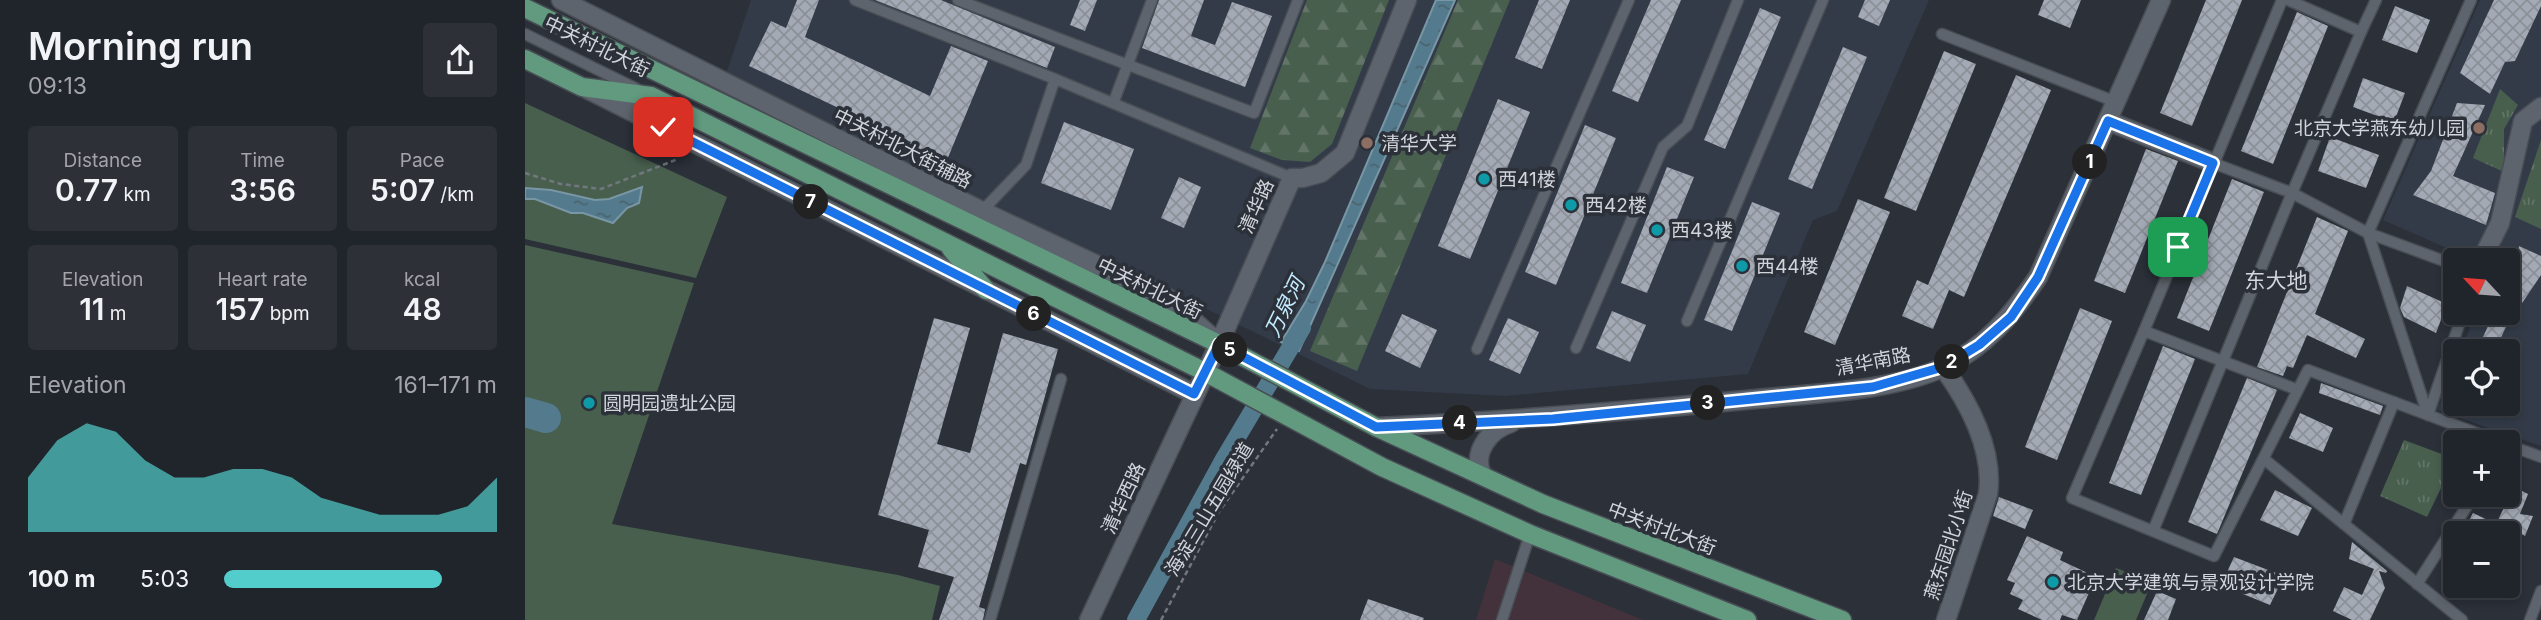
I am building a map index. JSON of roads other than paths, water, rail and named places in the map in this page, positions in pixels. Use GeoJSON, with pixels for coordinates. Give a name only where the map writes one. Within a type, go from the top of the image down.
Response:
{"type":"FeatureCollection","features":[{"type":"Feature","properties":{"kind":"main road","name":"中关村北大街"},"geometry":{"type":"LineString","coordinates":[[525,8],[1219,344],[1376,427],[1543,504],[1842,620]]}},
{"type":"Feature","properties":{"kind":"main road","name":"中关村北大街"},"geometry":{"type":"LineString","coordinates":[[525,60],[582,87],[651,96],[1205,372],[1383,467],[1531,534],[1747,620]]}},
{"type":"Feature","properties":{"kind":"main road"},"geometry":{"type":"LineString","coordinates":[[947,244],[986,290]]}},
{"type":"Feature","properties":{"kind":"street","name":"中关村北大街辅路"},"geometry":{"type":"LineString","coordinates":[[561,0],[982,211],[1168,298],[1219,344]]}},
{"type":"Feature","properties":{"kind":"street","name":"清华路"},"geometry":{"type":"LineString","coordinates":[[1205,372],[1291,178],[1321,173],[1345,153],[1407,0]]}},
{"type":"Feature","properties":{"kind":"street","name":"清华南路"},"geometry":{"type":"LineString","coordinates":[[1376,427],[1518,421],[1873,387],[1943,367],[1979,345],[2011,317],[2038,277],[2161,0]]}},
{"type":"Feature","properties":{"kind":"street"},"geometry":{"type":"LineString","coordinates":[[582,87],[1194,394]]}},
{"type":"Feature","properties":{"kind":"street"},"geometry":{"type":"LineString","coordinates":[[2488,248],[2500,223],[2523,121],[2541,107]]}},
{"type":"Feature","properties":{"kind":"street"},"geometry":{"type":"LineString","coordinates":[[2108,121],[2213,163]]}},
{"type":"Feature","properties":{"kind":"street","name":"燕东园北小街"},"geometry":{"type":"LineString","coordinates":[[1943,367],[1965,398],[1990,474],[1987,494],[1947,620]]}},
{"type":"Feature","properties":{"kind":"street","name":"清华西路"},"geometry":{"type":"LineString","coordinates":[[1089,620],[1205,372]]}},
{"type":"Feature","properties":{"kind":"street"},"geometry":{"type":"LineString","coordinates":[[1483,476],[1479,471],[1480,449],[1502,425],[1518,421]]}},
{"type":"Feature","properties":{"kind":"lane"},"geometry":{"type":"LineString","coordinates":[[856,0],[1114,101],[1291,178]]}},
{"type":"Feature","properties":{"kind":"lane"},"geometry":{"type":"LineString","coordinates":[[958,0],[1254,113],[1299,0]]}},
{"type":"Feature","properties":{"kind":"lane"},"geometry":{"type":"LineString","coordinates":[[1114,101],[1152,0]]}},
{"type":"Feature","properties":{"kind":"lane"},"geometry":{"type":"LineString","coordinates":[[1477,349],[1629,0]]}},
{"type":"Feature","properties":{"kind":"lane"},"geometry":{"type":"LineString","coordinates":[[1576,348],[1663,147],[1688,126],[1738,0]]}},
{"type":"Feature","properties":{"kind":"lane"},"geometry":{"type":"LineString","coordinates":[[1688,321],[1823,0]]}},
{"type":"Feature","properties":{"kind":"lane"},"geometry":{"type":"LineString","coordinates":[[2282,0],[2072,498],[2214,556],[2308,370],[2468,430]]}},
{"type":"Feature","properties":{"kind":"lane"},"geometry":{"type":"LineString","coordinates":[[2288,0],[2300,2],[2361,32]]}},
{"type":"Feature","properties":{"kind":"lane"},"geometry":{"type":"LineString","coordinates":[[2153,531],[2292,193],[2376,0]]}},
{"type":"Feature","properties":{"kind":"lane"},"geometry":{"type":"LineString","coordinates":[[2428,415],[2368,233],[2471,0]]}},
{"type":"Feature","properties":{"kind":"lane","name":"中关村北大街"},"geometry":{"type":"LineString","coordinates":[[525,34],[651,96]]}},
{"type":"Feature","properties":{"kind":"lane"},"geometry":{"type":"LineString","coordinates":[[1942,34],[2116,102]]}},
{"type":"Feature","properties":{"kind":"lane"},"geometry":{"type":"LineString","coordinates":[[982,211],[1026,165],[1055,79]]}},
{"type":"Feature","properties":{"kind":"lane"},"geometry":{"type":"LineString","coordinates":[[2213,163],[2292,193],[2368,233],[2443,261]]}},
{"type":"Feature","properties":{"kind":"lane"},"geometry":{"type":"LineString","coordinates":[[2428,415],[2459,326]]}},
{"type":"Feature","properties":{"kind":"lane"},"geometry":{"type":"LineString","coordinates":[[2144,331],[2298,390]]}},
{"type":"Feature","properties":{"kind":"lane"},"geometry":{"type":"LineString","coordinates":[[990,620],[1061,379]]}},
{"type":"Feature","properties":{"kind":"lane"},"geometry":{"type":"LineString","coordinates":[[2344,524],[2394,402]]}},
{"type":"Feature","properties":{"kind":"lane"},"geometry":{"type":"LineString","coordinates":[[2520,449],[2541,457]]}},
{"type":"Feature","properties":{"kind":"lane"},"geometry":{"type":"LineString","coordinates":[[2264,458],[2462,620]]}},
{"type":"Feature","properties":{"kind":"lane"},"geometry":{"type":"LineString","coordinates":[[2417,584],[2466,507]]}},
{"type":"Feature","properties":{"kind":"lane"},"geometry":{"type":"LineString","coordinates":[[1502,620],[1531,534]]}},
{"type":"Feature","properties":{"kind":"lane"},"geometry":{"type":"LineString","coordinates":[[2530,620],[2541,591]]}},
{"type":"Feature","properties":{"kind":"water"},"geometry":{"type":"Polygon","coordinates":[[[1436,0],[1455,0],[1299,351],[1281,342],[1306,301],[1325,262],[1436,0]]]}},
{"type":"Feature","properties":{"kind":"water"},"geometry":{"type":"Polygon","coordinates":[[[642,187],[639,203],[627,208],[613,223],[583,213],[571,213],[535,199],[525,199],[525,188],[551,190],[595,200],[609,199],[642,187]]]}},
{"type":"Feature","properties":{"kind":"waterway","name":"万泉河"},"geometry":{"type":"LineString","coordinates":[[1136,620],[1224,459],[1302,328]]}},
{"type":"Feature","properties":{"kind":"waterway"},"geometry":{"type":"LineString","coordinates":[[525,412],[546,418]]}},
{"type":"Feature","properties":{"kind":"place","name":"北京大学燕东幼儿园"},"geometry":{"type":"Point","coordinates":[2479,128]}},
{"type":"Feature","properties":{"kind":"place","name":"清华大学"},"geometry":{"type":"Point","coordinates":[1367,143]}},
{"type":"Feature","properties":{"kind":"place","name":"西41楼"},"geometry":{"type":"Point","coordinates":[1484,179]}},
{"type":"Feature","properties":{"kind":"place","name":"西42楼"},"geometry":{"type":"Point","coordinates":[1571,205]}},
{"type":"Feature","properties":{"kind":"place","name":"西43楼"},"geometry":{"type":"Point","coordinates":[1657,230]}},
{"type":"Feature","properties":{"kind":"place","name":"西44楼"},"geometry":{"type":"Point","coordinates":[1742,266]}},
{"type":"Feature","properties":{"kind":"place","name":"圆明园遗址公园"},"geometry":{"type":"Point","coordinates":[589,403]}},
{"type":"Feature","properties":{"kind":"place","name":"北京大学建筑与景观设计学院"},"geometry":{"type":"Point","coordinates":[2053,582]}},
{"type":"Feature","properties":{"kind":"district","name":"东大地"},"geometry":{"type":"Point","coordinates":[2276,281]}}]}
